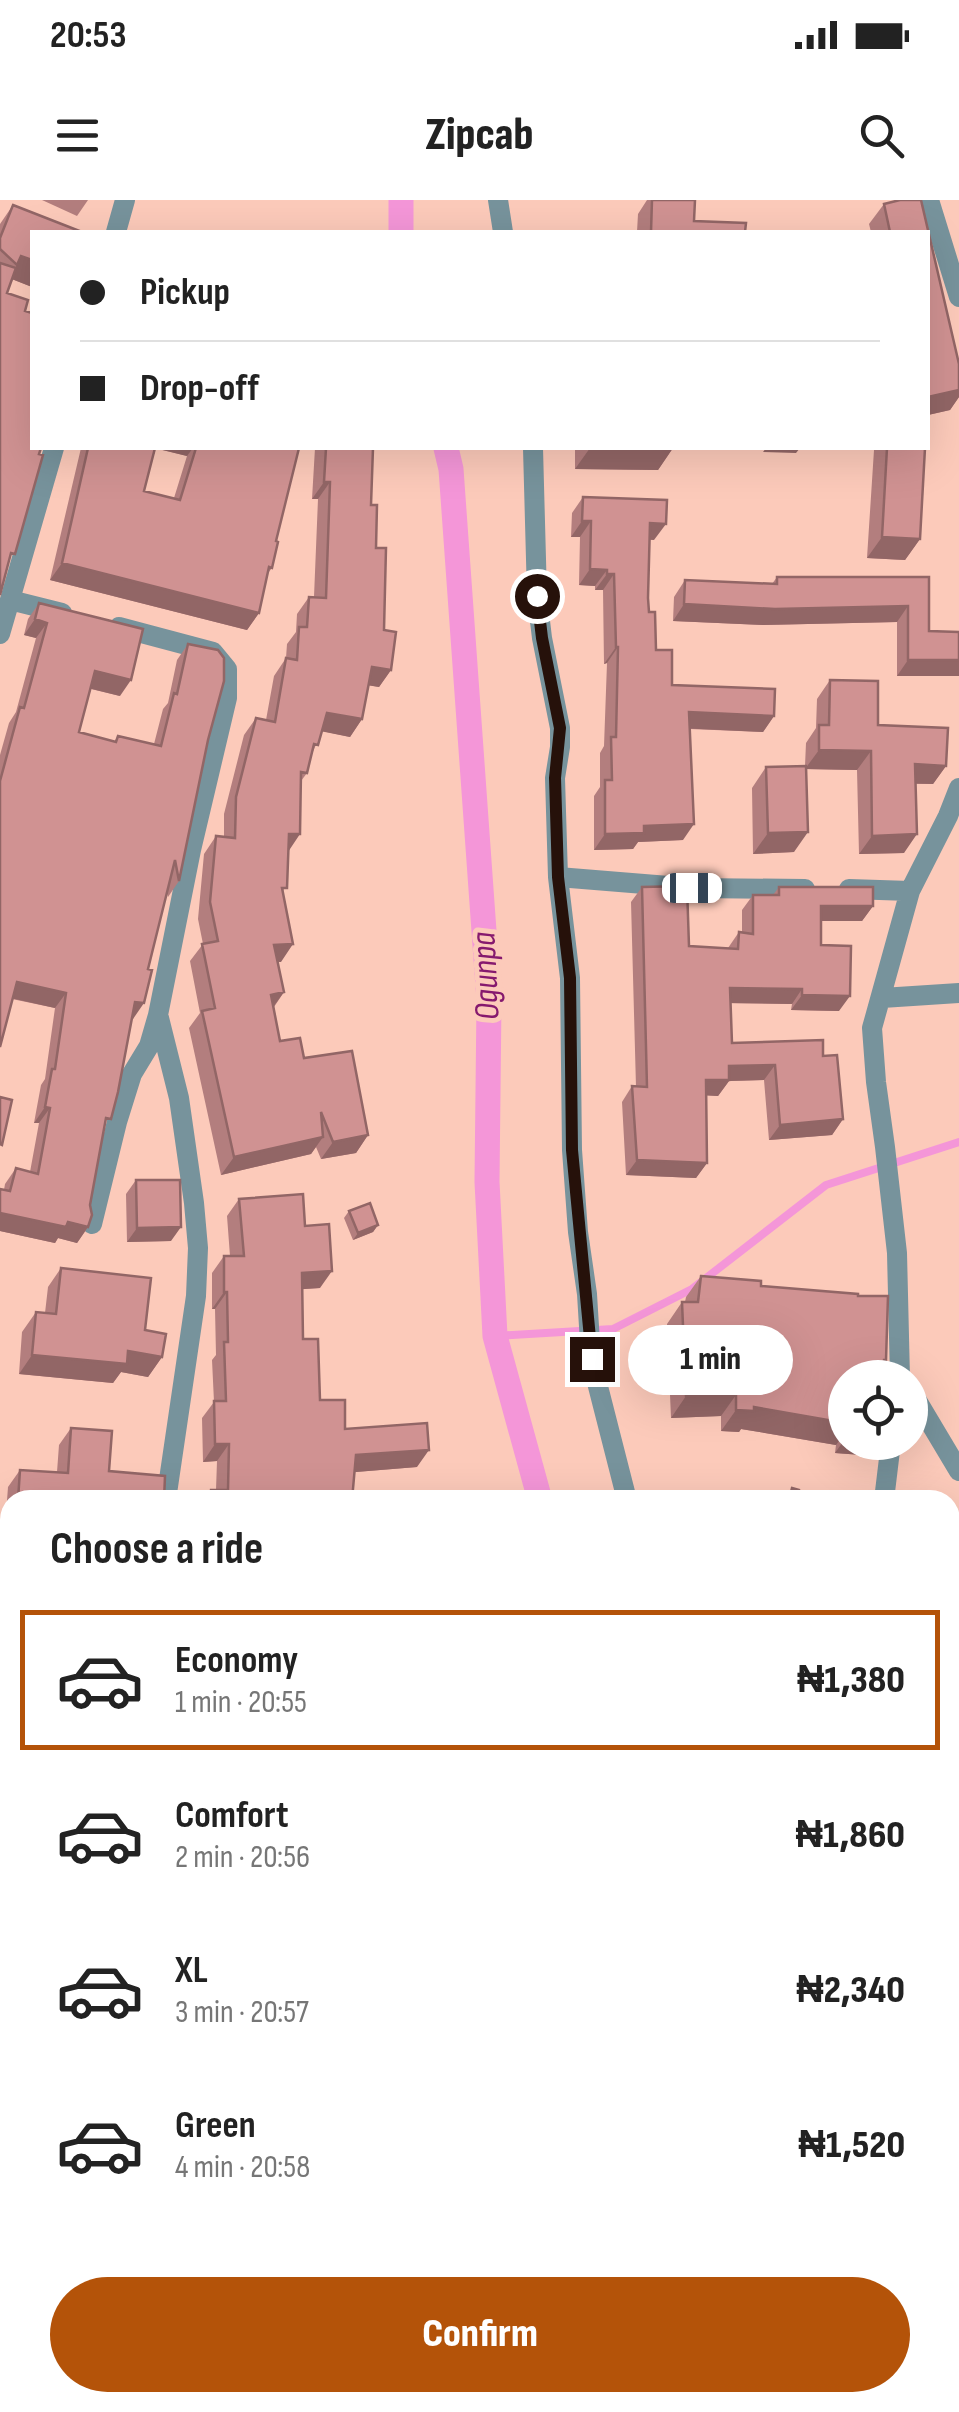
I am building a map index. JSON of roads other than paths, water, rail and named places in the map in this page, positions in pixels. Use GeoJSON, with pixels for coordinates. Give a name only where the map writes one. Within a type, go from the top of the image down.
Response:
{"type":"FeatureCollection","features":[{"type":"Feature","properties":{"kind":"street"},"geometry":{"type":"LineString","coordinates":[[117,230],[125,200]]}},
{"type":"Feature","properties":{"kind":"street"},"geometry":{"type":"LineString","coordinates":[[498,200],[503,230]]}},
{"type":"Feature","properties":{"kind":"street"},"geometry":{"type":"LineString","coordinates":[[930,200],[959,297]]}},
{"type":"Feature","properties":{"kind":"street"},"geometry":{"type":"LineString","coordinates":[[0,634],[53,450]]}},
{"type":"Feature","properties":{"kind":"street"},"geometry":{"type":"LineString","coordinates":[[533,450],[537,596],[560,728],[555,778],[558,877],[570,978],[572,1150],[592,1359],[625,1490]]}},
{"type":"Feature","properties":{"kind":"street"},"geometry":{"type":"LineString","coordinates":[[10,600],[188,644],[213,652],[227,669],[227,698],[158,1015],[149,1046],[132,1074],[92,1224]]}},
{"type":"Feature","properties":{"kind":"street"},"geometry":{"type":"LineString","coordinates":[[903,1360],[897,1253],[872,1028],[910,892],[959,788]]}},
{"type":"Feature","properties":{"kind":"street"},"geometry":{"type":"LineString","coordinates":[[558,877],[692,888],[910,892]]}},
{"type":"Feature","properties":{"kind":"street"},"geometry":{"type":"LineString","coordinates":[[882,998],[959,993]]}},
{"type":"Feature","properties":{"kind":"street"},"geometry":{"type":"LineString","coordinates":[[158,1015],[179,1098],[198,1248],[196,1296],[167,1490]]}},
{"type":"Feature","properties":{"kind":"street"},"geometry":{"type":"LineString","coordinates":[[928,1419],[959,1471]]}},
{"type":"Feature","properties":{"kind":"street"},"geometry":{"type":"LineString","coordinates":[[885,1490],[889,1460]]}},
{"type":"Feature","properties":{"kind":"waterway","name":"Ogunpa"},"geometry":{"type":"LineString","coordinates":[[401,200],[401,230]]}},
{"type":"Feature","properties":{"kind":"waterway","name":"Ogunpa"},"geometry":{"type":"LineString","coordinates":[[446,450],[451,469],[489,1001],[487,1182],[495,1336],[537,1490]]}},
{"type":"Feature","properties":{"kind":"waterway"},"geometry":{"type":"LineString","coordinates":[[495,1336],[613,1329],[692,1289],[826,1185],[959,1142]]}}]}
